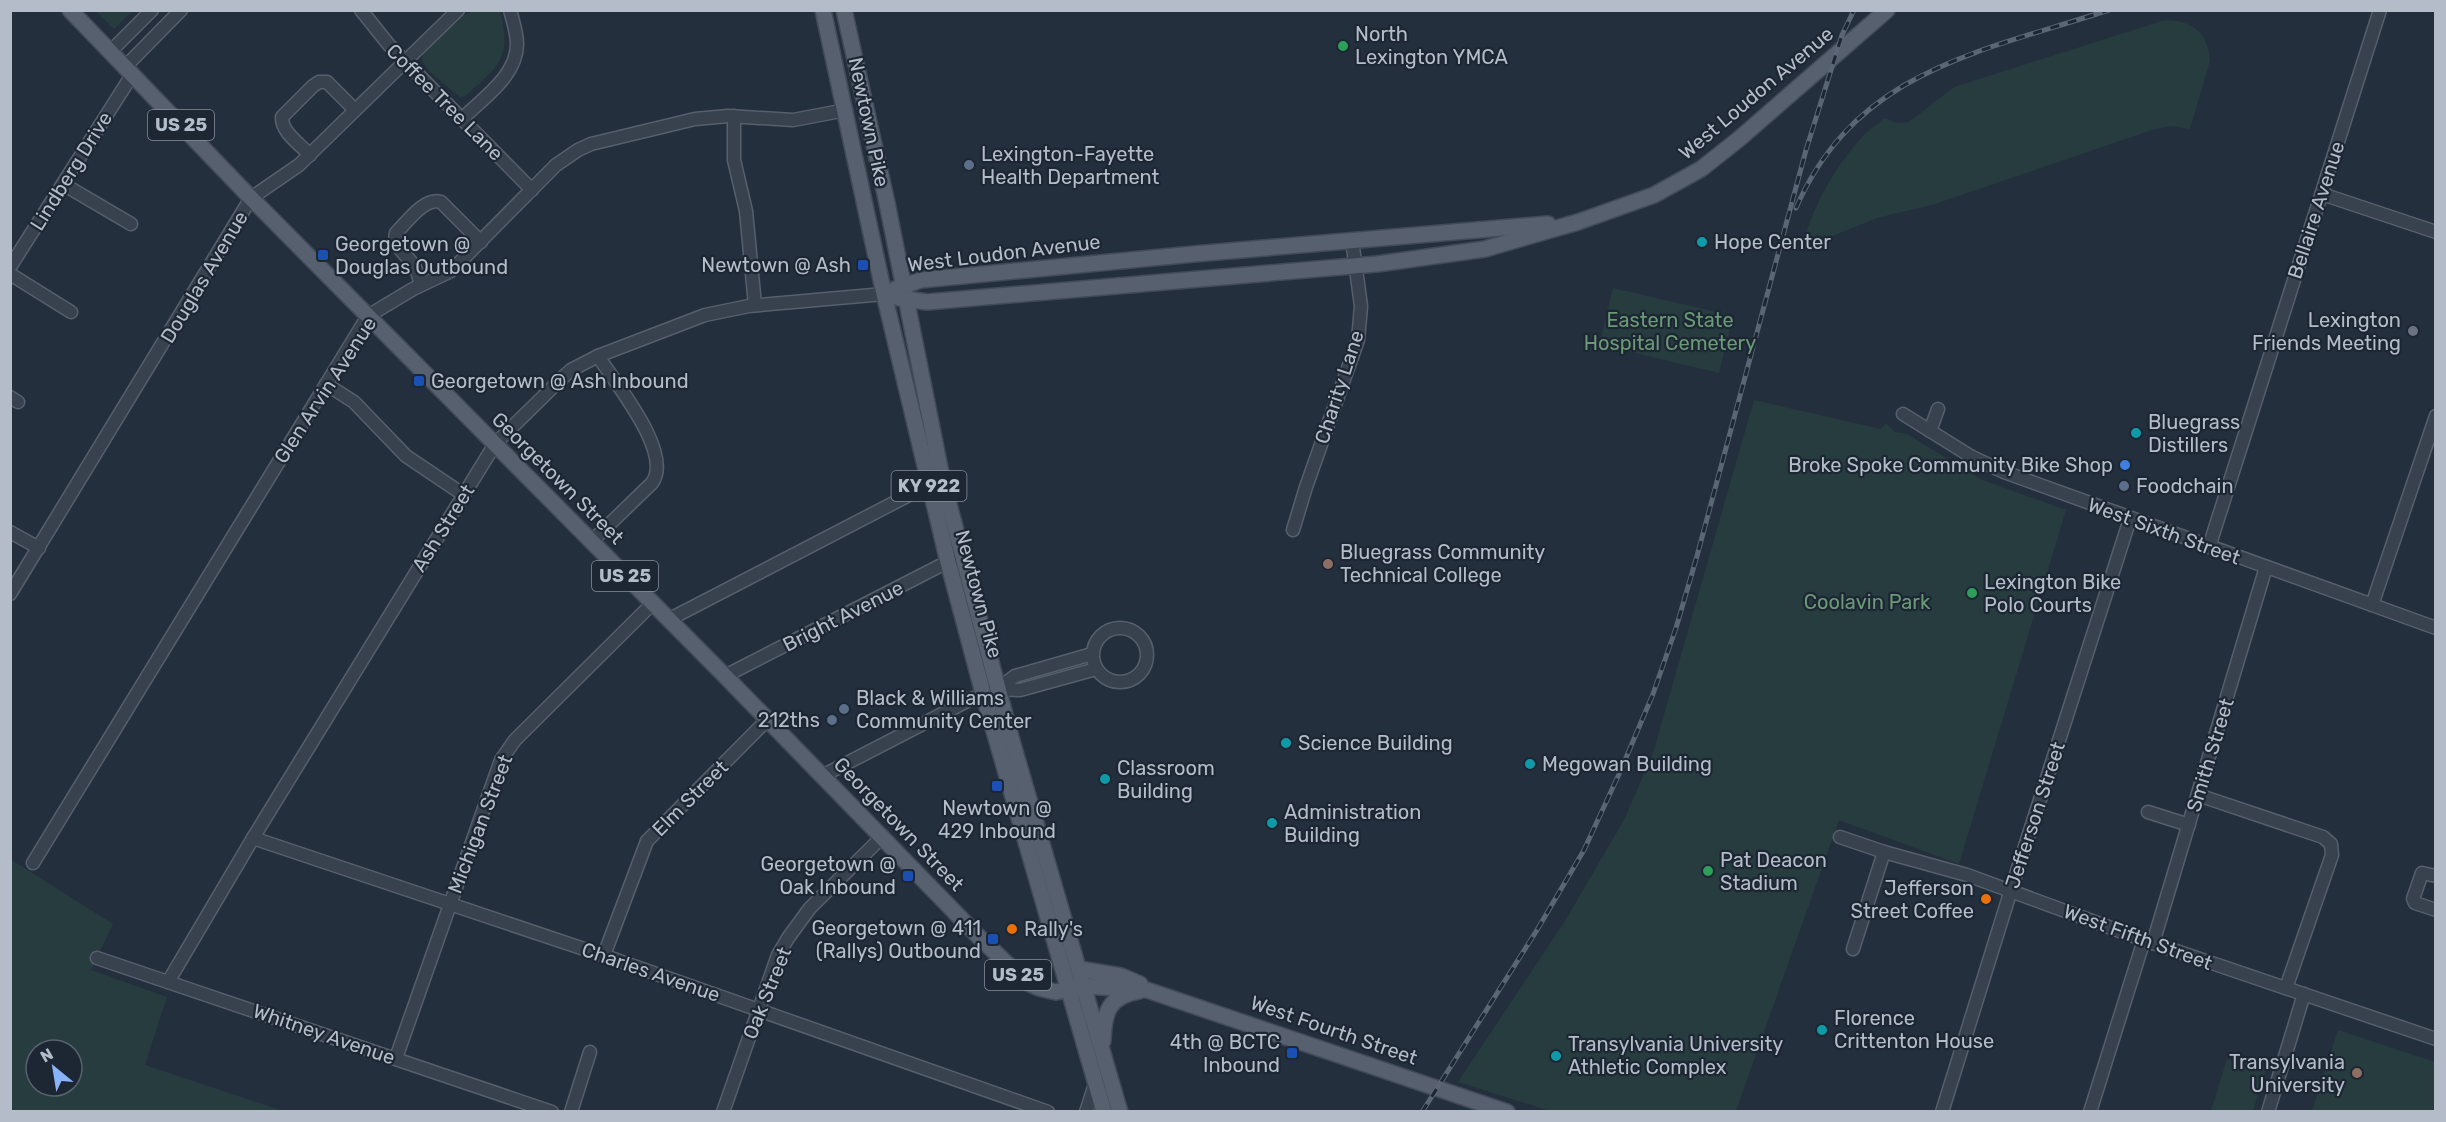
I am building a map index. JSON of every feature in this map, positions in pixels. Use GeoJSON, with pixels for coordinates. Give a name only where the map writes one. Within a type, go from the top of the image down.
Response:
{"type":"FeatureCollection","features":[{"type":"Feature","properties":{"kind":"main road","name":"Georgetown Street"},"geometry":{"type":"LineString","coordinates":[[70,10],[251,198],[768,719],[1020,977],[1039,988],[1056,992],[1076,988]]}},
{"type":"Feature","properties":{"kind":"main road","name":"Newtown Pike"},"geometry":{"type":"LineString","coordinates":[[823,10],[884,294],[954,558],[1076,988],[1104,1112]]}},
{"type":"Feature","properties":{"kind":"main road","name":"Newtown Pike"},"geometry":{"type":"LineString","coordinates":[[844,10],[905,292],[935,481]]}},
{"type":"Feature","properties":{"kind":"main road","name":"West Loudon Avenue"},"geometry":{"type":"LineString","coordinates":[[884,294],[905,292],[927,302],[1355,266],[1485,249],[1578,222],[1654,195],[1701,169],[1738,140],[1887,10]]}},
{"type":"Feature","properties":{"kind":"main road","name":"West Loudon Avenue"},"geometry":{"type":"LineString","coordinates":[[905,292],[921,280],[1352,240],[1578,222]]}},
{"type":"Feature","properties":{"kind":"main road","name":"Newtown Pike"},"geometry":{"type":"LineString","coordinates":[[991,691],[1079,969],[1076,988],[1103,1051],[1120,1112]]}},
{"type":"Feature","properties":{"kind":"main road","name":"West Fourth Street"},"geometry":{"type":"LineString","coordinates":[[1079,969],[1121,976],[1136,981],[1148,990],[1469,1105],[1507,1112]]}},
{"type":"Feature","properties":{"kind":"main road","name":"West Fourth Street"},"geometry":{"type":"LineString","coordinates":[[1076,988],[1148,990]]}},
{"type":"Feature","properties":{"kind":"main road"},"geometry":{"type":"LineString","coordinates":[[1103,1051],[1105,1016],[1109,1008],[1119,997],[1148,990]]}},
{"type":"Feature","properties":{"kind":"street"},"geometry":{"type":"LineString","coordinates":[[110,52],[152,10]]}},
{"type":"Feature","properties":{"kind":"street","name":"Lindberg Drive"},"geometry":{"type":"LineString","coordinates":[[10,267],[63,184],[128,71],[181,10]]}},
{"type":"Feature","properties":{"kind":"street","name":"Coffee Tree Lane"},"geometry":{"type":"LineString","coordinates":[[361,10],[372,27],[532,190]]}},
{"type":"Feature","properties":{"kind":"street","name":"Douglas Avenue"},"geometry":{"type":"LineString","coordinates":[[10,594],[251,198],[286,175],[310,155],[458,10]]}},
{"type":"Feature","properties":{"kind":"street"},"geometry":{"type":"LineString","coordinates":[[462,119],[507,75],[513,66],[517,44],[510,10]]}},
{"type":"Feature","properties":{"kind":"street","name":"Bellaire Avenue"},"geometry":{"type":"LineString","coordinates":[[2209,547],[2380,10]]}},
{"type":"Feature","properties":{"kind":"street"},"geometry":{"type":"LineString","coordinates":[[310,155],[285,130],[281,121],[282,117],[305,93],[319,82],[327,82],[355,110]]}},
{"type":"Feature","properties":{"kind":"street","name":"Glen Arvin Avenue"},"geometry":{"type":"LineString","coordinates":[[33,863],[368,316],[421,285],[451,271],[556,165],[591,144],[695,119],[734,116],[793,120],[846,110]]}},
{"type":"Feature","properties":{"kind":"street"},"geometry":{"type":"LineString","coordinates":[[734,116],[734,160],[746,211],[755,305]]}},
{"type":"Feature","properties":{"kind":"street"},"geometry":{"type":"LineString","coordinates":[[63,184],[131,224]]}},
{"type":"Feature","properties":{"kind":"street"},"geometry":{"type":"LineString","coordinates":[[2322,194],[2436,232]]}},
{"type":"Feature","properties":{"kind":"street"},"geometry":{"type":"LineString","coordinates":[[421,285],[414,266],[399,248],[395,237],[396,233],[430,201],[441,202],[481,242]]}},
{"type":"Feature","properties":{"kind":"street","name":"Charity Lane"},"geometry":{"type":"LineString","coordinates":[[1293,530],[1358,340],[1361,306],[1352,240]]}},
{"type":"Feature","properties":{"kind":"street"},"geometry":{"type":"LineString","coordinates":[[10,274],[71,312]]}},
{"type":"Feature","properties":{"kind":"street","name":"Ash Street"},"geometry":{"type":"LineString","coordinates":[[168,982],[253,838],[495,444],[571,370],[597,356],[691,319],[755,305],[884,294]]}},
{"type":"Feature","properties":{"kind":"street"},"geometry":{"type":"LineString","coordinates":[[591,542],[652,483],[659,472],[657,458],[647,431],[597,356]]}},
{"type":"Feature","properties":{"kind":"street"},"geometry":{"type":"LineString","coordinates":[[326,384],[354,402],[406,456],[464,495]]}},
{"type":"Feature","properties":{"kind":"street"},"geometry":{"type":"LineString","coordinates":[[1930,431],[1938,409]]}},
{"type":"Feature","properties":{"kind":"street","name":"West Sixth Street"},"geometry":{"type":"LineString","coordinates":[[1903,414],[1972,457],[2004,472],[2436,628]]}},
{"type":"Feature","properties":{"kind":"street"},"geometry":{"type":"LineString","coordinates":[[2372,605],[2436,416]]}},
{"type":"Feature","properties":{"kind":"street"},"geometry":{"type":"LineString","coordinates":[[668,620],[935,481]]}},
{"type":"Feature","properties":{"kind":"street","name":"Jefferson Street"},"geometry":{"type":"LineString","coordinates":[[1942,1112],[2130,519]]}},
{"type":"Feature","properties":{"kind":"street"},"geometry":{"type":"LineString","coordinates":[[10,532],[39,548]]}},
{"type":"Feature","properties":{"kind":"street","name":"Bright Avenue"},"geometry":{"type":"LineString","coordinates":[[725,676],[954,558]]}},
{"type":"Feature","properties":{"kind":"street","name":"Smith Street"},"geometry":{"type":"LineString","coordinates":[[2090,1112],[2189,825],[2266,567]]}},
{"type":"Feature","properties":{"kind":"street","name":"Michigan Street"},"geometry":{"type":"LineString","coordinates":[[396,1058],[494,775],[506,751],[652,604]]}},
{"type":"Feature","properties":{"kind":"street"},"geometry":{"type":"LineString","coordinates":[[1122,628],[1131,630],[1140,636],[1147,652],[1143,670],[1136,678],[1128,682],[1113,682],[1107,679],[1096,669],[1092,654],[1098,638],[1105,632],[1122,628]]}},
{"type":"Feature","properties":{"kind":"street"},"geometry":{"type":"LineString","coordinates":[[822,776],[991,691],[1015,676],[1092,654]]}},
{"type":"Feature","properties":{"kind":"street"},"geometry":{"type":"LineString","coordinates":[[991,691],[1020,690],[1096,669]]}},
{"type":"Feature","properties":{"kind":"street","name":"Elm Street"},"geometry":{"type":"LineString","coordinates":[[604,955],[647,841],[768,719]]}},
{"type":"Feature","properties":{"kind":"street"},"geometry":{"type":"LineString","coordinates":[[2198,795],[2323,837],[2328,840],[2333,849],[2286,988]]}},
{"type":"Feature","properties":{"kind":"street"},"geometry":{"type":"LineString","coordinates":[[2148,812],[2189,825]]}},
{"type":"Feature","properties":{"kind":"street","name":"Oak Street"},"geometry":{"type":"LineString","coordinates":[[723,1112],[778,956],[810,908],[883,836]]}},
{"type":"Feature","properties":{"kind":"street","name":"West Fifth Street"},"geometry":{"type":"LineString","coordinates":[[1840,837],[1967,875],[2149,942],[2436,1039]]}},
{"type":"Feature","properties":{"kind":"street","name":"Charles Avenue"},"geometry":{"type":"LineString","coordinates":[[253,838],[604,955],[1047,1112]]}},
{"type":"Feature","properties":{"kind":"street"},"geometry":{"type":"LineString","coordinates":[[1853,949],[1884,852]]}},
{"type":"Feature","properties":{"kind":"street"},"geometry":{"type":"LineString","coordinates":[[2436,876],[2422,873],[2413,899],[2415,903],[2436,910]]}},
{"type":"Feature","properties":{"kind":"street","name":"Whitney Avenue"},"geometry":{"type":"LineString","coordinates":[[96,957],[552,1112]]}},
{"type":"Feature","properties":{"kind":"street"},"geometry":{"type":"LineString","coordinates":[[2268,1112],[2304,994]]}},
{"type":"Feature","properties":{"kind":"street"},"geometry":{"type":"LineString","coordinates":[[571,1112],[590,1052]]}},
{"type":"Feature","properties":{"kind":"street"},"geometry":{"type":"LineString","coordinates":[[1086,1112],[1096,1080]]}},
{"type":"Feature","properties":{"kind":"green space"},"geometry":{"type":"Polygon","coordinates":[[[498,10],[502,18],[503,53],[489,75],[461,98],[429,71],[422,61],[424,51],[463,15],[473,11],[498,10]]]}},
{"type":"Feature","properties":{"kind":"green space"},"geometry":{"type":"Polygon","coordinates":[[[96,11],[133,11],[114,29],[96,11]]]}},
{"type":"Feature","properties":{"kind":"green space"},"geometry":{"type":"Polygon","coordinates":[[[2165,20],[2184,23],[2197,30],[2206,42],[2209,51],[2210,61],[2190,129],[2171,126],[2152,130],[1935,204],[1877,218],[1822,240],[1803,244],[1813,214],[1836,170],[1866,133],[1884,118],[1897,123],[1909,122],[1954,87],[2165,20]]]}},
{"type":"Feature","properties":{"kind":"green space","name":"Eastern State Hospital Cemetery"},"geometry":{"type":"Polygon","coordinates":[[[1613,288],[1733,316],[1719,373],[1606,346],[1605,349],[1599,348],[1599,338],[1601,338],[1613,288]]]}},
{"type":"Feature","properties":{"kind":"green space","name":"Coolavin Park"},"geometry":{"type":"Polygon","coordinates":[[[1754,400],[1881,429],[1886,423],[1895,432],[1907,434],[1982,480],[2066,510],[1959,864],[1839,820],[1736,1111],[1550,1111],[1458,1082],[1565,921],[1624,820],[1653,753],[1754,400]]]}},
{"type":"Feature","properties":{"kind":"green space"},"geometry":{"type":"Polygon","coordinates":[[[10,859],[113,924],[91,970],[167,997],[145,1065],[283,1111],[11,1111],[10,859]]]}},
{"type":"Feature","properties":{"kind":"green space"},"geometry":{"type":"Polygon","coordinates":[[[2338,1030],[2435,1062],[2435,1111],[2312,1111],[2338,1030]]]}},
{"type":"Feature","properties":{"kind":"green space"},"geometry":{"type":"Polygon","coordinates":[[[2227,1059],[2266,1068],[2253,1111],[2211,1111],[2227,1059]]]}},
{"type":"Feature","properties":{"kind":"railway"},"geometry":{"type":"LineString","coordinates":[[1422,1112],[1537,930],[1584,850],[1653,694],[1676,628],[1697,556],[1806,150],[1842,35],[1854,10]]}},
{"type":"Feature","properties":{"kind":"railway"},"geometry":{"type":"LineString","coordinates":[[1796,208],[1821,162],[1852,125],[1888,96],[1927,73],[1970,55],[2109,10]]}},
{"type":"Feature","properties":{"kind":"place","name":"North Lexington YMCA"},"geometry":{"type":"Point","coordinates":[1343,46]}},
{"type":"Feature","properties":{"kind":"place","name":"Lexington-Fayette Health Department"},"geometry":{"type":"Point","coordinates":[969,165]}},
{"type":"Feature","properties":{"kind":"place","name":"Hope Center"},"geometry":{"type":"Point","coordinates":[1702,242]}},
{"type":"Feature","properties":{"kind":"place","name":"Georgetown @ Douglas Outbound"},"geometry":{"type":"Point","coordinates":[323,255]}},
{"type":"Feature","properties":{"kind":"place","name":"Newtown @ Ash"},"geometry":{"type":"Point","coordinates":[863,265]}},
{"type":"Feature","properties":{"kind":"place","name":"Lexington Friends Meeting"},"geometry":{"type":"Point","coordinates":[2413,331]}},
{"type":"Feature","properties":{"kind":"place","name":"Georgetown @ Ash Inbound"},"geometry":{"type":"Point","coordinates":[419,381]}},
{"type":"Feature","properties":{"kind":"place","name":"Bluegrass Distillers"},"geometry":{"type":"Point","coordinates":[2136,433]}},
{"type":"Feature","properties":{"kind":"place","name":"Broke Spoke Community Bike Shop"},"geometry":{"type":"Point","coordinates":[2125,465]}},
{"type":"Feature","properties":{"kind":"place","name":"Foodchain"},"geometry":{"type":"Point","coordinates":[2124,486]}},
{"type":"Feature","properties":{"kind":"place","name":"Bluegrass Community Technical College"},"geometry":{"type":"Point","coordinates":[1328,564]}},
{"type":"Feature","properties":{"kind":"place","name":"Lexington Bike Polo Courts"},"geometry":{"type":"Point","coordinates":[1972,593]}},
{"type":"Feature","properties":{"kind":"place","name":"Black & Williams Community Center"},"geometry":{"type":"Point","coordinates":[844,709]}},
{"type":"Feature","properties":{"kind":"place","name":"212ths"},"geometry":{"type":"Point","coordinates":[832,720]}},
{"type":"Feature","properties":{"kind":"place","name":"Science Building"},"geometry":{"type":"Point","coordinates":[1286,743]}},
{"type":"Feature","properties":{"kind":"place","name":"Megowan Building"},"geometry":{"type":"Point","coordinates":[1530,764]}},
{"type":"Feature","properties":{"kind":"place","name":"Classroom Building"},"geometry":{"type":"Point","coordinates":[1105,779]}},
{"type":"Feature","properties":{"kind":"place","name":"Newtown @ 429 Inbound"},"geometry":{"type":"Point","coordinates":[997,786]}},
{"type":"Feature","properties":{"kind":"place","name":"Administration Building"},"geometry":{"type":"Point","coordinates":[1272,823]}},
{"type":"Feature","properties":{"kind":"place","name":"Pat Deacon Stadium"},"geometry":{"type":"Point","coordinates":[1708,871]}},
{"type":"Feature","properties":{"kind":"place","name":"Georgetown @ Oak Inbound"},"geometry":{"type":"Point","coordinates":[908,876]}},
{"type":"Feature","properties":{"kind":"place","name":"Jefferson Street Coffee"},"geometry":{"type":"Point","coordinates":[1986,899]}},
{"type":"Feature","properties":{"kind":"place","name":"Rally's"},"geometry":{"type":"Point","coordinates":[1012,929]}},
{"type":"Feature","properties":{"kind":"place","name":"Georgetown @ 411 (Rallys) Outbound"},"geometry":{"type":"Point","coordinates":[993,939]}},
{"type":"Feature","properties":{"kind":"place","name":"Florence Crittenton House"},"geometry":{"type":"Point","coordinates":[1822,1030]}},
{"type":"Feature","properties":{"kind":"place","name":"4th @ BCTC Inbound"},"geometry":{"type":"Point","coordinates":[1292,1053]}},
{"type":"Feature","properties":{"kind":"place","name":"Transylvania University Athletic Complex"},"geometry":{"type":"Point","coordinates":[1556,1056]}},
{"type":"Feature","properties":{"kind":"place","name":"Transylvania University"},"geometry":{"type":"Point","coordinates":[2357,1073]}}]}
